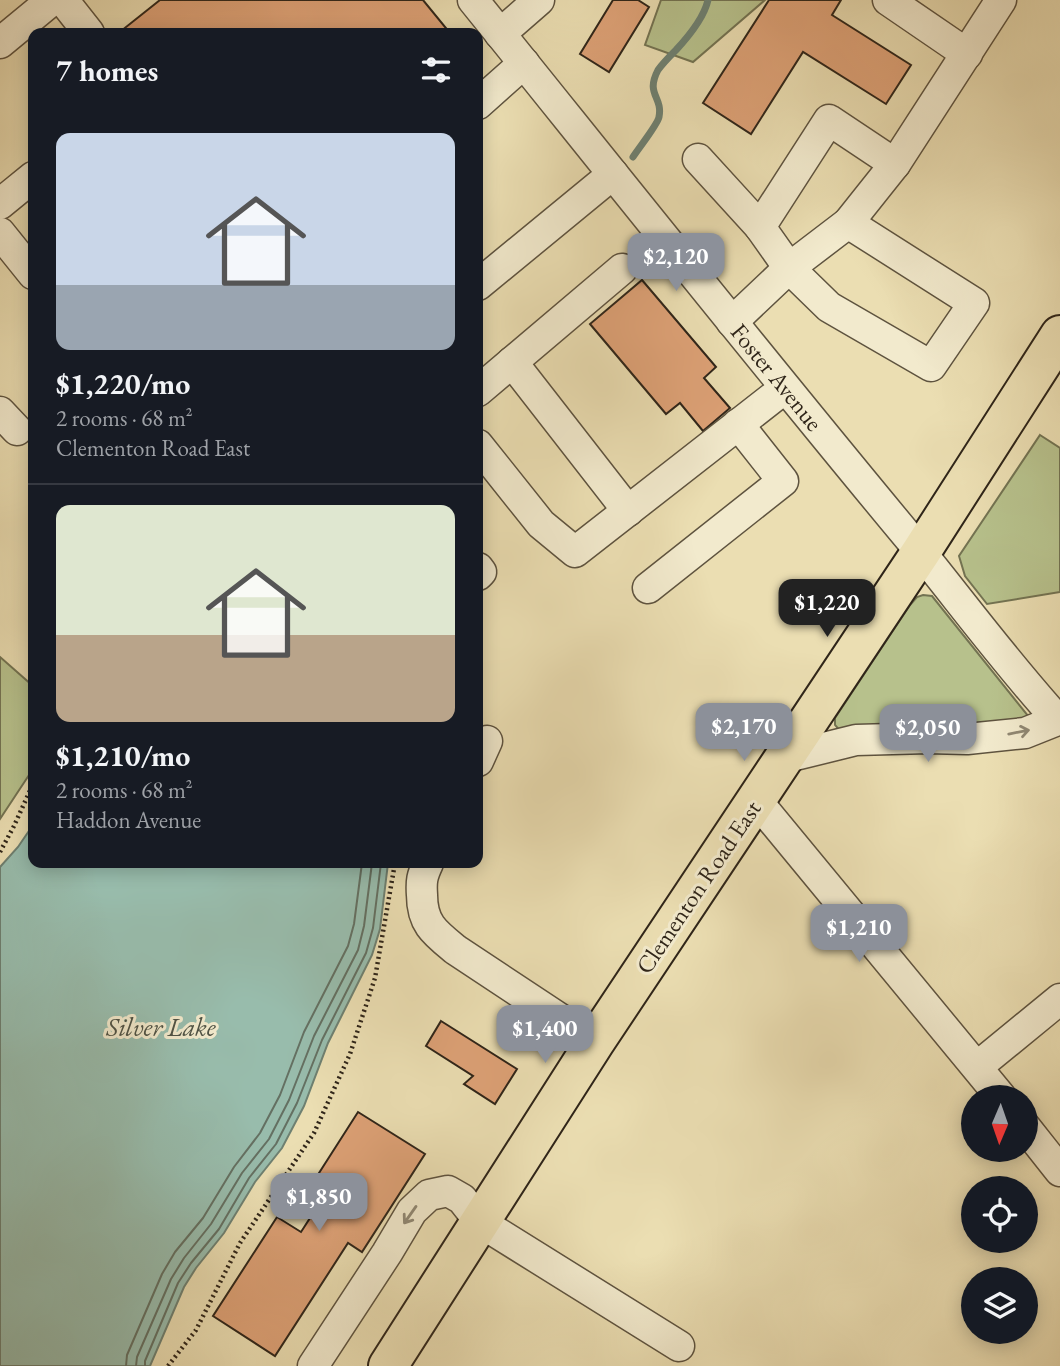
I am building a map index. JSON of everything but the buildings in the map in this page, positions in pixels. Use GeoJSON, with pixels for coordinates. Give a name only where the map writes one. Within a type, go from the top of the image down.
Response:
{"type":"FeatureCollection","features":[{"type":"Feature","properties":{"kind":"main road","name":"Clementon Road East"},"geometry":{"type":"LineString","coordinates":[[388,1366],[595,1042],[920,552],[1060,335]]}},
{"type":"Feature","properties":{"kind":"street"},"geometry":{"type":"LineString","coordinates":[[0,43],[52,0]]}},
{"type":"Feature","properties":{"kind":"street"},"geometry":{"type":"LineString","coordinates":[[63,0],[85,28]]}},
{"type":"Feature","properties":{"kind":"street","name":"Foster Avenue"},"geometry":{"type":"LineString","coordinates":[[473,0],[1030,689],[1059,719]]}},
{"type":"Feature","properties":{"kind":"street"},"geometry":{"type":"LineString","coordinates":[[500,34],[539,0]]}},
{"type":"Feature","properties":{"kind":"street"},"geometry":{"type":"LineString","coordinates":[[888,0],[967,54]]}},
{"type":"Feature","properties":{"kind":"street"},"geometry":{"type":"LineString","coordinates":[[732,322],[789,268],[848,223],[895,164],[1001,0]]}},
{"type":"Feature","properties":{"kind":"street"},"geometry":{"type":"LineString","coordinates":[[483,100],[524,63]]}},
{"type":"Feature","properties":{"kind":"street"},"geometry":{"type":"LineString","coordinates":[[760,227],[829,120],[895,164]]}},
{"type":"Feature","properties":{"kind":"street"},"geometry":{"type":"LineString","coordinates":[[698,159],[760,227],[789,268],[829,307],[931,366],[974,303],[848,223]]}},
{"type":"Feature","properties":{"kind":"street"},"geometry":{"type":"LineString","coordinates":[[483,281],[613,174]]}},
{"type":"Feature","properties":{"kind":"street"},"geometry":{"type":"LineString","coordinates":[[0,204],[28,181]]}},
{"type":"Feature","properties":{"kind":"street"},"geometry":{"type":"LineString","coordinates":[[0,233],[28,266]]}},
{"type":"Feature","properties":{"kind":"street"},"geometry":{"type":"LineString","coordinates":[[483,387],[622,269]]}},
{"type":"Feature","properties":{"kind":"street"},"geometry":{"type":"LineString","coordinates":[[512,362],[628,511]]}},
{"type":"Feature","properties":{"kind":"street"},"geometry":{"type":"LineString","coordinates":[[483,450],[541,524],[575,552],[785,388]]}},
{"type":"Feature","properties":{"kind":"street"},"geometry":{"type":"LineString","coordinates":[[648,588],[783,481],[738,424]]}},
{"type":"Feature","properties":{"kind":"street"},"geometry":{"type":"LineString","coordinates":[[783,758],[856,740],[967,739],[1025,733],[1059,719]]}},
{"type":"Feature","properties":{"kind":"street"},"geometry":{"type":"LineString","coordinates":[[756,800],[991,1085]]}},
{"type":"Feature","properties":{"kind":"street"},"geometry":{"type":"LineString","coordinates":[[426,868],[421,877],[422,906],[426,921],[437,935],[595,1042]]}},
{"type":"Feature","properties":{"kind":"street"},"geometry":{"type":"LineString","coordinates":[[977,1067],[1060,999]]}},
{"type":"Feature","properties":{"kind":"street"},"geometry":{"type":"LineString","coordinates":[[1038,1143],[1060,1171]]}},
{"type":"Feature","properties":{"kind":"street"},"geometry":{"type":"LineString","coordinates":[[313,1366],[412,1211],[429,1195],[448,1191],[462,1199],[480,1222],[679,1346]]}},
{"type":"Feature","properties":{"kind":"path"},"geometry":{"type":"LineString","coordinates":[[0,852],[28,795]]}},
{"type":"Feature","properties":{"kind":"path"},"geometry":{"type":"LineString","coordinates":[[168,1366],[196,1330],[240,1243],[314,1133],[350,1054],[375,978],[394,868]]}},
{"type":"Feature","properties":{"kind":"green space"},"geometry":{"type":"Polygon","coordinates":[[[661,0],[765,0],[693,62],[645,45],[661,0]]]}},
{"type":"Feature","properties":{"kind":"green space"},"geometry":{"type":"Polygon","coordinates":[[[1040,435],[1060,448],[1060,592],[987,604],[965,576],[959,556],[1040,435]]]}},
{"type":"Feature","properties":{"kind":"green space"},"geometry":{"type":"Polygon","coordinates":[[[923,595],[932,596],[1029,717],[1029,722],[841,732],[835,725],[835,718],[910,605],[923,595]]]}},
{"type":"Feature","properties":{"kind":"green space"},"geometry":{"type":"Polygon","coordinates":[[[0,657],[28,682],[28,777],[0,819],[0,657]]]}},
{"type":"Feature","properties":{"kind":"water","name":"Silver Lake"},"geometry":{"type":"Polygon","coordinates":[[[28,832],[28,868],[387,868],[380,929],[372,955],[328,1043],[304,1106],[282,1148],[255,1182],[224,1233],[184,1287],[150,1366],[0,1366],[0,867],[28,832]]]}},
{"type":"Feature","properties":{"kind":"waterway"},"geometry":{"type":"LineString","coordinates":[[633,157],[659,117],[654,78],[695,27],[708,0]]}}]}
